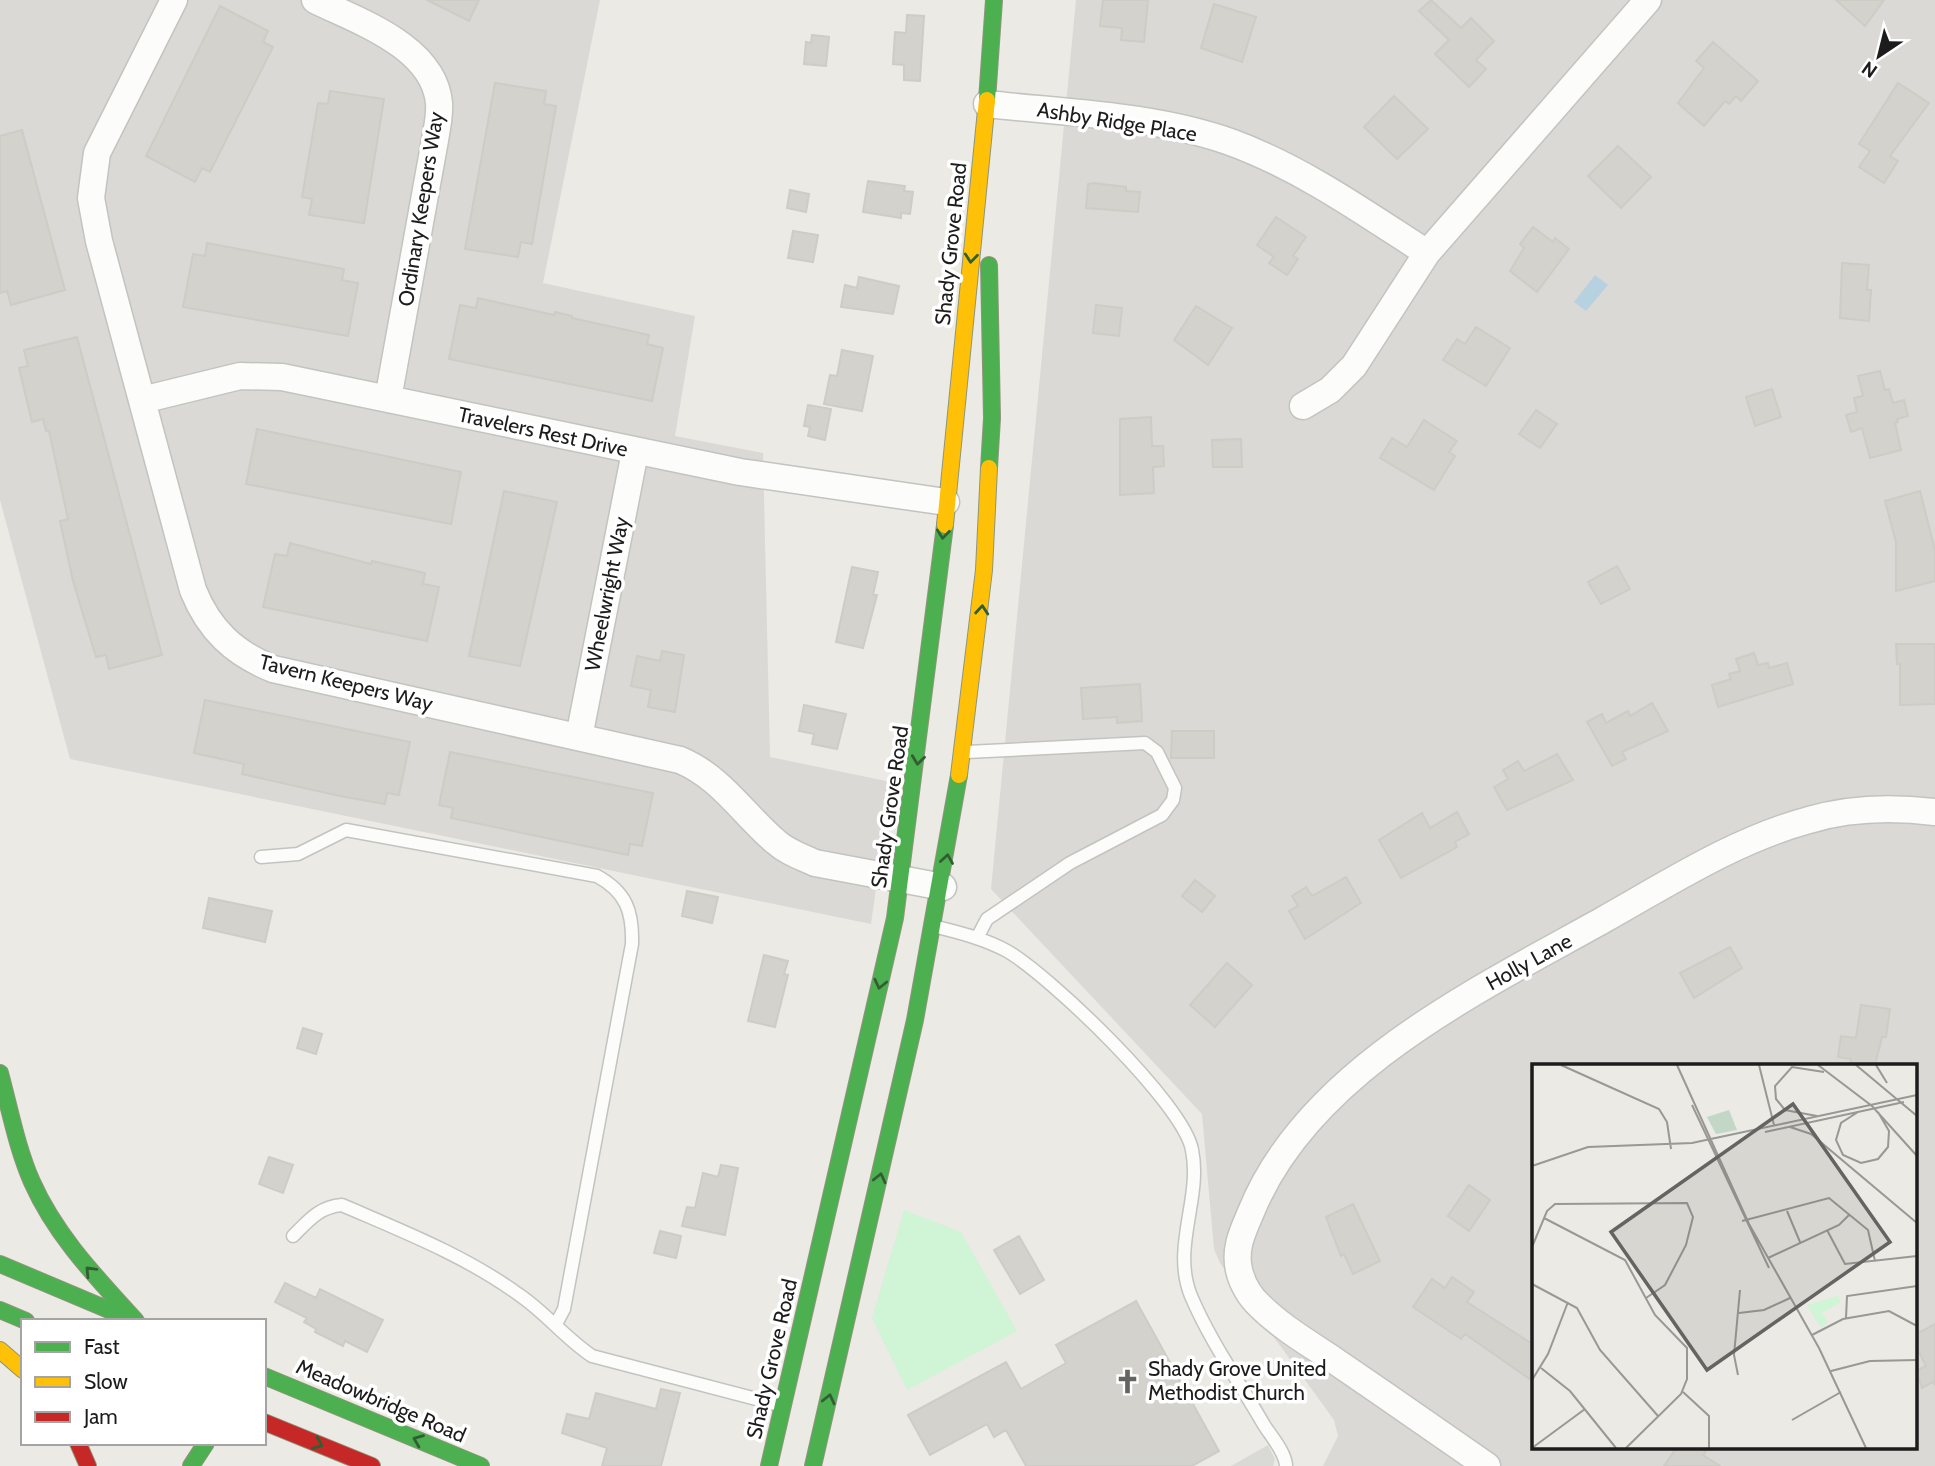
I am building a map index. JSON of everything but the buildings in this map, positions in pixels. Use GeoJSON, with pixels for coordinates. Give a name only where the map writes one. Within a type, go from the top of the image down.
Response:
{"type":"FeatureCollection","features":[{"type":"Feature","properties":{"kind":"main road","name":"Shady Grove Road"},"geometry":{"type":"LineString","coordinates":[[769,1466],[902,919],[901,879],[926,700],[987,104],[993,0]]}},
{"type":"Feature","properties":{"kind":"main road","name":"Shady Grove Road"},"geometry":{"type":"LineString","coordinates":[[813,1466],[929,926],[943,887],[979,640],[991,497],[994,403],[982,142]]}},
{"type":"Feature","properties":{"kind":"main road"},"geometry":{"type":"LineString","coordinates":[[0,1073],[26,1166],[45,1207],[80,1261],[134,1319]]}},
{"type":"Feature","properties":{"kind":"main road"},"geometry":{"type":"LineString","coordinates":[[0,1264],[131,1319]]}},
{"type":"Feature","properties":{"kind":"main road"},"geometry":{"type":"LineString","coordinates":[[0,1310],[21,1319]]}},
{"type":"Feature","properties":{"kind":"main road"},"geometry":{"type":"LineString","coordinates":[[0,1350],[21,1368]]}},
{"type":"Feature","properties":{"kind":"main road","name":"Meadowbridge Road"},"geometry":{"type":"LineString","coordinates":[[266,1377],[481,1466]]}},
{"type":"Feature","properties":{"kind":"main road"},"geometry":{"type":"LineString","coordinates":[[266,1423],[372,1466]]}},
{"type":"Feature","properties":{"kind":"main road"},"geometry":{"type":"LineString","coordinates":[[79,1445],[88,1466]]}},
{"type":"Feature","properties":{"kind":"main road"},"geometry":{"type":"LineString","coordinates":[[191,1466],[205,1445]]}},
{"type":"Feature","properties":{"kind":"street","name":"Tavern Keepers Way"},"geometry":{"type":"LineString","coordinates":[[174,0],[103,141],[91,182],[99,241],[193,590],[208,621],[235,650],[273,669],[663,754],[694,766],[723,788],[776,843],[796,855],[815,863],[943,887]]}},
{"type":"Feature","properties":{"kind":"street","name":"Ordinary Keepers Way"},"geometry":{"type":"LineString","coordinates":[[315,0],[398,44],[425,70],[439,101],[435,140],[388,398]]}},
{"type":"Feature","properties":{"kind":"street"},"geometry":{"type":"LineString","coordinates":[[1303,406],[1330,390],[1354,366],[1427,253],[1647,0]]}},
{"type":"Feature","properties":{"kind":"street","name":"Ashby Ridge Place"},"geometry":{"type":"LineString","coordinates":[[987,104],[1178,128],[1233,143],[1297,172],[1427,253]]}},
{"type":"Feature","properties":{"kind":"street","name":"Travelers Rest Drive"},"geometry":{"type":"LineString","coordinates":[[142,400],[259,374],[388,398],[740,472],[946,502]]}},
{"type":"Feature","properties":{"kind":"street","name":"Wheelwright Way"},"geometry":{"type":"LineString","coordinates":[[579,737],[635,452]]}},
{"type":"Feature","properties":{"kind":"street","name":"Holly Lane"},"geometry":{"type":"LineString","coordinates":[[1487,1466],[1260,1307],[1248,1292],[1239,1270],[1238,1243],[1257,1197],[1277,1163],[1308,1124],[1343,1087],[1384,1053],[1467,996],[1720,855],[1772,832],[1840,813],[1880,809],[1935,812]]}},
{"type":"Feature","properties":{"kind":"lane"},"geometry":{"type":"LineString","coordinates":[[964,752],[1145,743],[1157,752],[1175,788],[1173,800],[1162,815],[1070,863],[987,919],[977,938]]}},
{"type":"Feature","properties":{"kind":"lane"},"geometry":{"type":"LineString","coordinates":[[261,857],[298,854],[346,830],[597,876],[620,892],[626,901],[632,927],[630,957],[564,1309],[556,1324]]}},
{"type":"Feature","properties":{"kind":"lane"},"geometry":{"type":"LineString","coordinates":[[929,926],[977,938],[1022,960],[1077,1009],[1167,1104],[1187,1133],[1193,1166],[1183,1247],[1186,1280],[1199,1313],[1286,1466]]}},
{"type":"Feature","properties":{"kind":"lane"},"geometry":{"type":"LineString","coordinates":[[293,1236],[327,1206],[342,1205],[476,1266],[519,1294],[556,1324],[574,1344],[592,1356],[783,1406]]}},
{"type":"Feature","properties":{"kind":"shaded area"},"geometry":{"type":"Polygon","coordinates":[[[0,0],[600,0],[543,283],[695,316],[675,436],[763,453],[770,757],[891,782],[871,924],[70,759],[0,500],[0,0]]]}},
{"type":"Feature","properties":{"kind":"shaded area"},"geometry":{"type":"Polygon","coordinates":[[[1076,0],[1935,0],[1935,1466],[1323,1466],[1338,1436],[1334,1420],[1220,1263],[1214,1249],[1202,1114],[991,889],[1076,0]]]}},
{"type":"Feature","properties":{"kind":"shaded area"},"geometry":{"type":"Polygon","coordinates":[[[1268,1445],[1275,1459],[1273,1466],[1231,1466],[1268,1445]]]}},
{"type":"Feature","properties":{"kind":"green space"},"geometry":{"type":"Polygon","coordinates":[[[904,1210],[961,1232],[1017,1331],[907,1390],[872,1318],[904,1210]]]}},
{"type":"Feature","properties":{"kind":"water"},"geometry":{"type":"Polygon","coordinates":[[[1595,275],[1608,285],[1586,311],[1574,302],[1595,275]]]}},
{"type":"Feature","properties":{"kind":"traffic: fast"},"geometry":{"type":"LineString","coordinates":[[987,100],[994,0]]}},
{"type":"Feature","properties":{"kind":"traffic: fast"},"geometry":{"type":"LineString","coordinates":[[989,265],[992,418],[989,468]]}},
{"type":"Feature","properties":{"kind":"traffic: fast"},"geometry":{"type":"LineString","coordinates":[[769,1466],[895,918],[945,525]]}},
{"type":"Feature","properties":{"kind":"traffic: fast"},"geometry":{"type":"LineString","coordinates":[[813,1466],[915,1020],[959,775]]}},
{"type":"Feature","properties":{"kind":"traffic: fast"},"geometry":{"type":"LineString","coordinates":[[0,1073],[22,1156],[42,1202],[78,1256],[134,1319]]}},
{"type":"Feature","properties":{"kind":"traffic: fast"},"geometry":{"type":"LineString","coordinates":[[0,1264],[130,1319]]}},
{"type":"Feature","properties":{"kind":"traffic: fast"},"geometry":{"type":"LineString","coordinates":[[0,1310],[21,1319]]}},
{"type":"Feature","properties":{"kind":"traffic: fast"},"geometry":{"type":"LineString","coordinates":[[266,1377],[481,1466]]}},
{"type":"Feature","properties":{"kind":"traffic: fast"},"geometry":{"type":"LineString","coordinates":[[191,1466],[205,1445]]}},
{"type":"Feature","properties":{"kind":"traffic: slow"},"geometry":{"type":"LineString","coordinates":[[945,525],[987,100]]}},
{"type":"Feature","properties":{"kind":"traffic: slow"},"geometry":{"type":"LineString","coordinates":[[959,775],[984,570],[989,468]]}},
{"type":"Feature","properties":{"kind":"traffic: slow"},"geometry":{"type":"LineString","coordinates":[[0,1350],[21,1368]]}},
{"type":"Feature","properties":{"kind":"traffic: jam"},"geometry":{"type":"LineString","coordinates":[[266,1423],[372,1466]]}},
{"type":"Feature","properties":{"kind":"traffic: jam"},"geometry":{"type":"LineString","coordinates":[[79,1445],[88,1466]]}},
{"type":"Feature","properties":{"kind":"place","name":"Shady Grove United Methodist Church"},"geometry":{"type":"Point","coordinates":[1128,1381]}}]}
